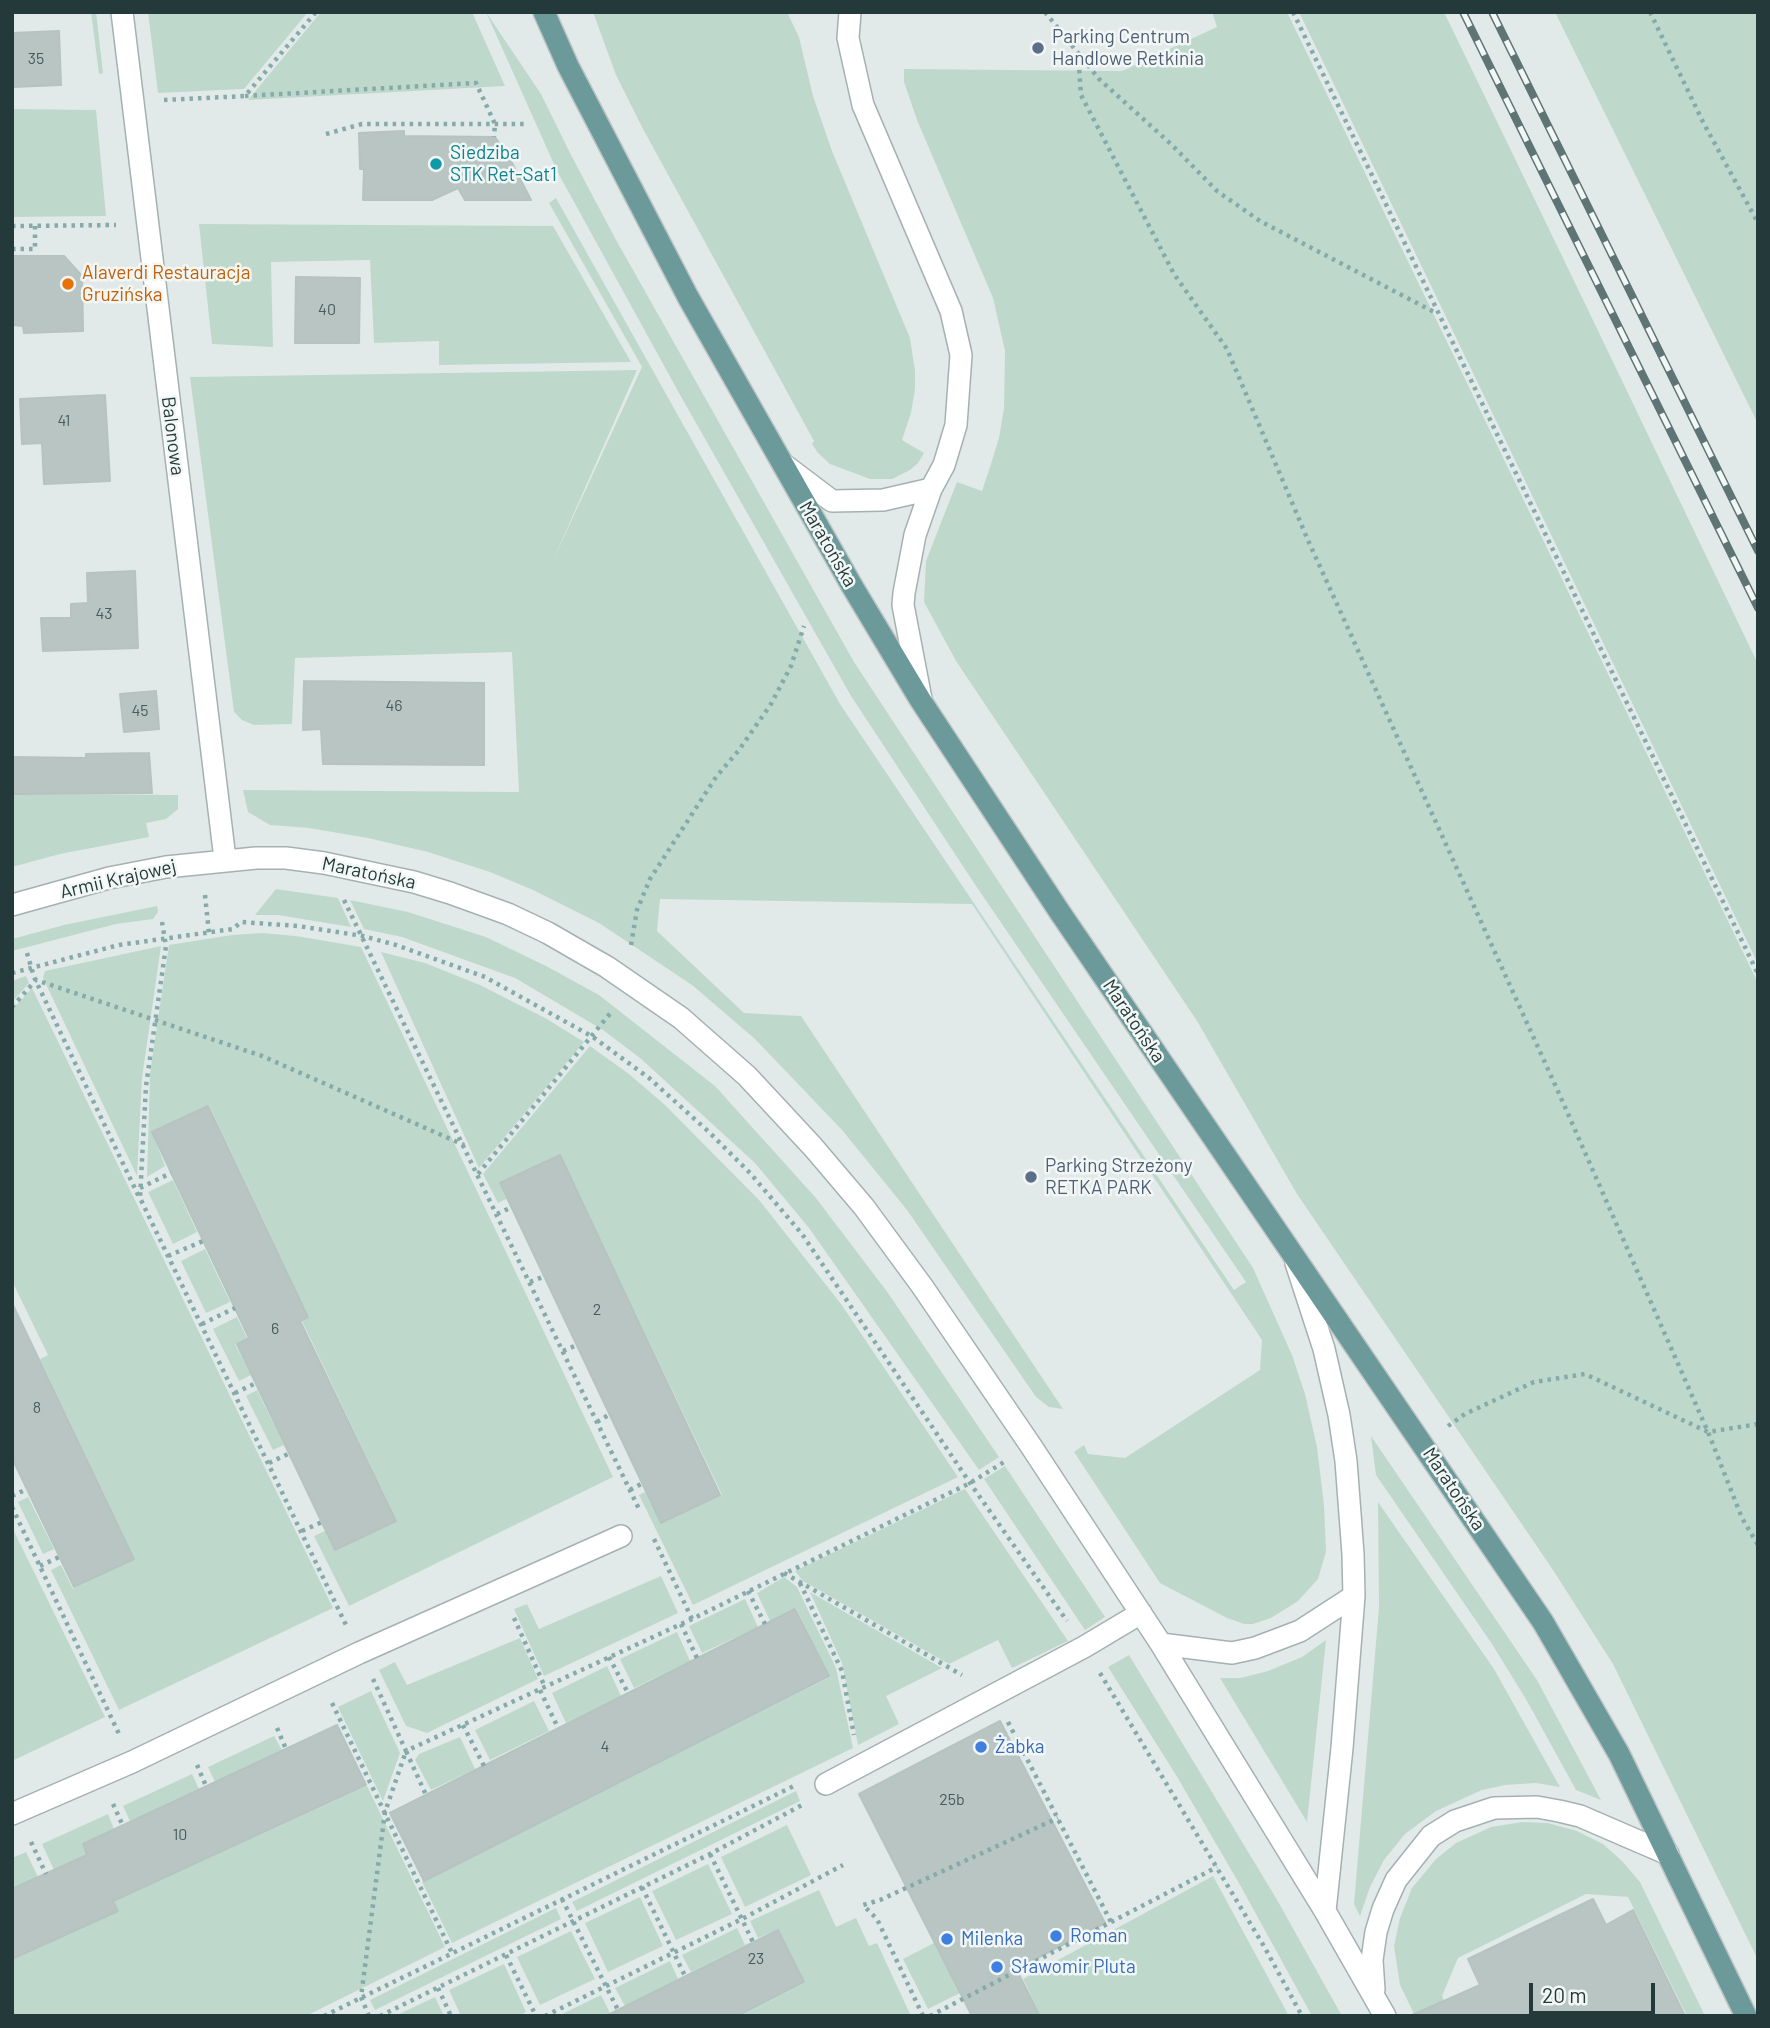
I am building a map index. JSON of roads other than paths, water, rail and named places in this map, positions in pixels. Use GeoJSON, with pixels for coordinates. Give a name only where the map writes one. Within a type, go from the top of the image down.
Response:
{"type":"FeatureCollection","features":[{"type":"Feature","properties":{"kind":"main road","name":"Maratońska"},"geometry":{"type":"LineString","coordinates":[[544,12],[568,66],[688,297],[921,701],[1059,911],[1517,1583],[1566,1661],[1619,1754],[1745,2016]]}},
{"type":"Feature","properties":{"kind":"street","name":"Balonowa"},"geometry":{"type":"LineString","coordinates":[[122,12],[225,859]]}},
{"type":"Feature","properties":{"kind":"street"},"geometry":{"type":"LineString","coordinates":[[850,12],[848,38],[863,105],[951,311],[961,355],[956,425],[915,535],[904,593],[903,606],[921,701]]}},
{"type":"Feature","properties":{"kind":"street"},"geometry":{"type":"LineString","coordinates":[[783,464],[832,501],[883,500],[931,489]]}},
{"type":"Feature","properties":{"kind":"street","name":"Armii Krajowej"},"geometry":{"type":"LineString","coordinates":[[12,905],[137,872],[225,859]]}},
{"type":"Feature","properties":{"kind":"street","name":"Maratońska"},"geometry":{"type":"LineString","coordinates":[[225,859],[306,860],[450,892],[508,914],[548,933],[627,980],[705,1038],[786,1116],[840,1177],[895,1248],[1141,1613],[1325,1912],[1385,2016]]}},
{"type":"Feature","properties":{"kind":"street"},"geometry":{"type":"LineString","coordinates":[[1293,1255],[1324,1349],[1339,1415],[1350,1507],[1354,1596],[1325,1912]]}},
{"type":"Feature","properties":{"kind":"street"},"geometry":{"type":"LineString","coordinates":[[12,1814],[132,1762],[359,1653],[621,1536]]}},
{"type":"Feature","properties":{"kind":"street"},"geometry":{"type":"LineString","coordinates":[[1161,1644],[1232,1653],[1255,1648],[1300,1631],[1354,1596]]}},
{"type":"Feature","properties":{"kind":"street"},"geometry":{"type":"LineString","coordinates":[[826,1784],[1084,1647],[1141,1613]]}},
{"type":"Feature","properties":{"kind":"street"},"geometry":{"type":"LineString","coordinates":[[1374,1995],[1372,1960],[1376,1932],[1392,1889],[1409,1862],[1431,1836],[1455,1821],[1494,1808],[1537,1807],[1580,1816],[1668,1854]]}},
{"type":"Feature","properties":{"kind":"railway"},"geometry":{"type":"LineString","coordinates":[[1463,12],[1758,608]]}},
{"type":"Feature","properties":{"kind":"railway"},"geometry":{"type":"LineString","coordinates":[[1492,12],[1758,551]]}},
{"type":"Feature","properties":{"kind":"place","name":"Parking Centrum Handlowe Retkinia"},"geometry":{"type":"Point","coordinates":[1038,48]}},
{"type":"Feature","properties":{"kind":"place","name":"Siedziba STK Ret-Sat1"},"geometry":{"type":"Point","coordinates":[436,164]}},
{"type":"Feature","properties":{"kind":"place","name":"Alaverdi Restauracja Gruzińska"},"geometry":{"type":"Point","coordinates":[68,284]}},
{"type":"Feature","properties":{"kind":"place","name":"Parking Strzeżony RETKA PARK"},"geometry":{"type":"Point","coordinates":[1031,1177]}},
{"type":"Feature","properties":{"kind":"place","name":"Żabka"},"geometry":{"type":"Point","coordinates":[981,1747]}},
{"type":"Feature","properties":{"kind":"place","name":"Roman"},"geometry":{"type":"Point","coordinates":[1056,1936]}},
{"type":"Feature","properties":{"kind":"place","name":"Milenka"},"geometry":{"type":"Point","coordinates":[947,1939]}},
{"type":"Feature","properties":{"kind":"place","name":"Sławomir Pluta"},"geometry":{"type":"Point","coordinates":[997,1967]}}]}
